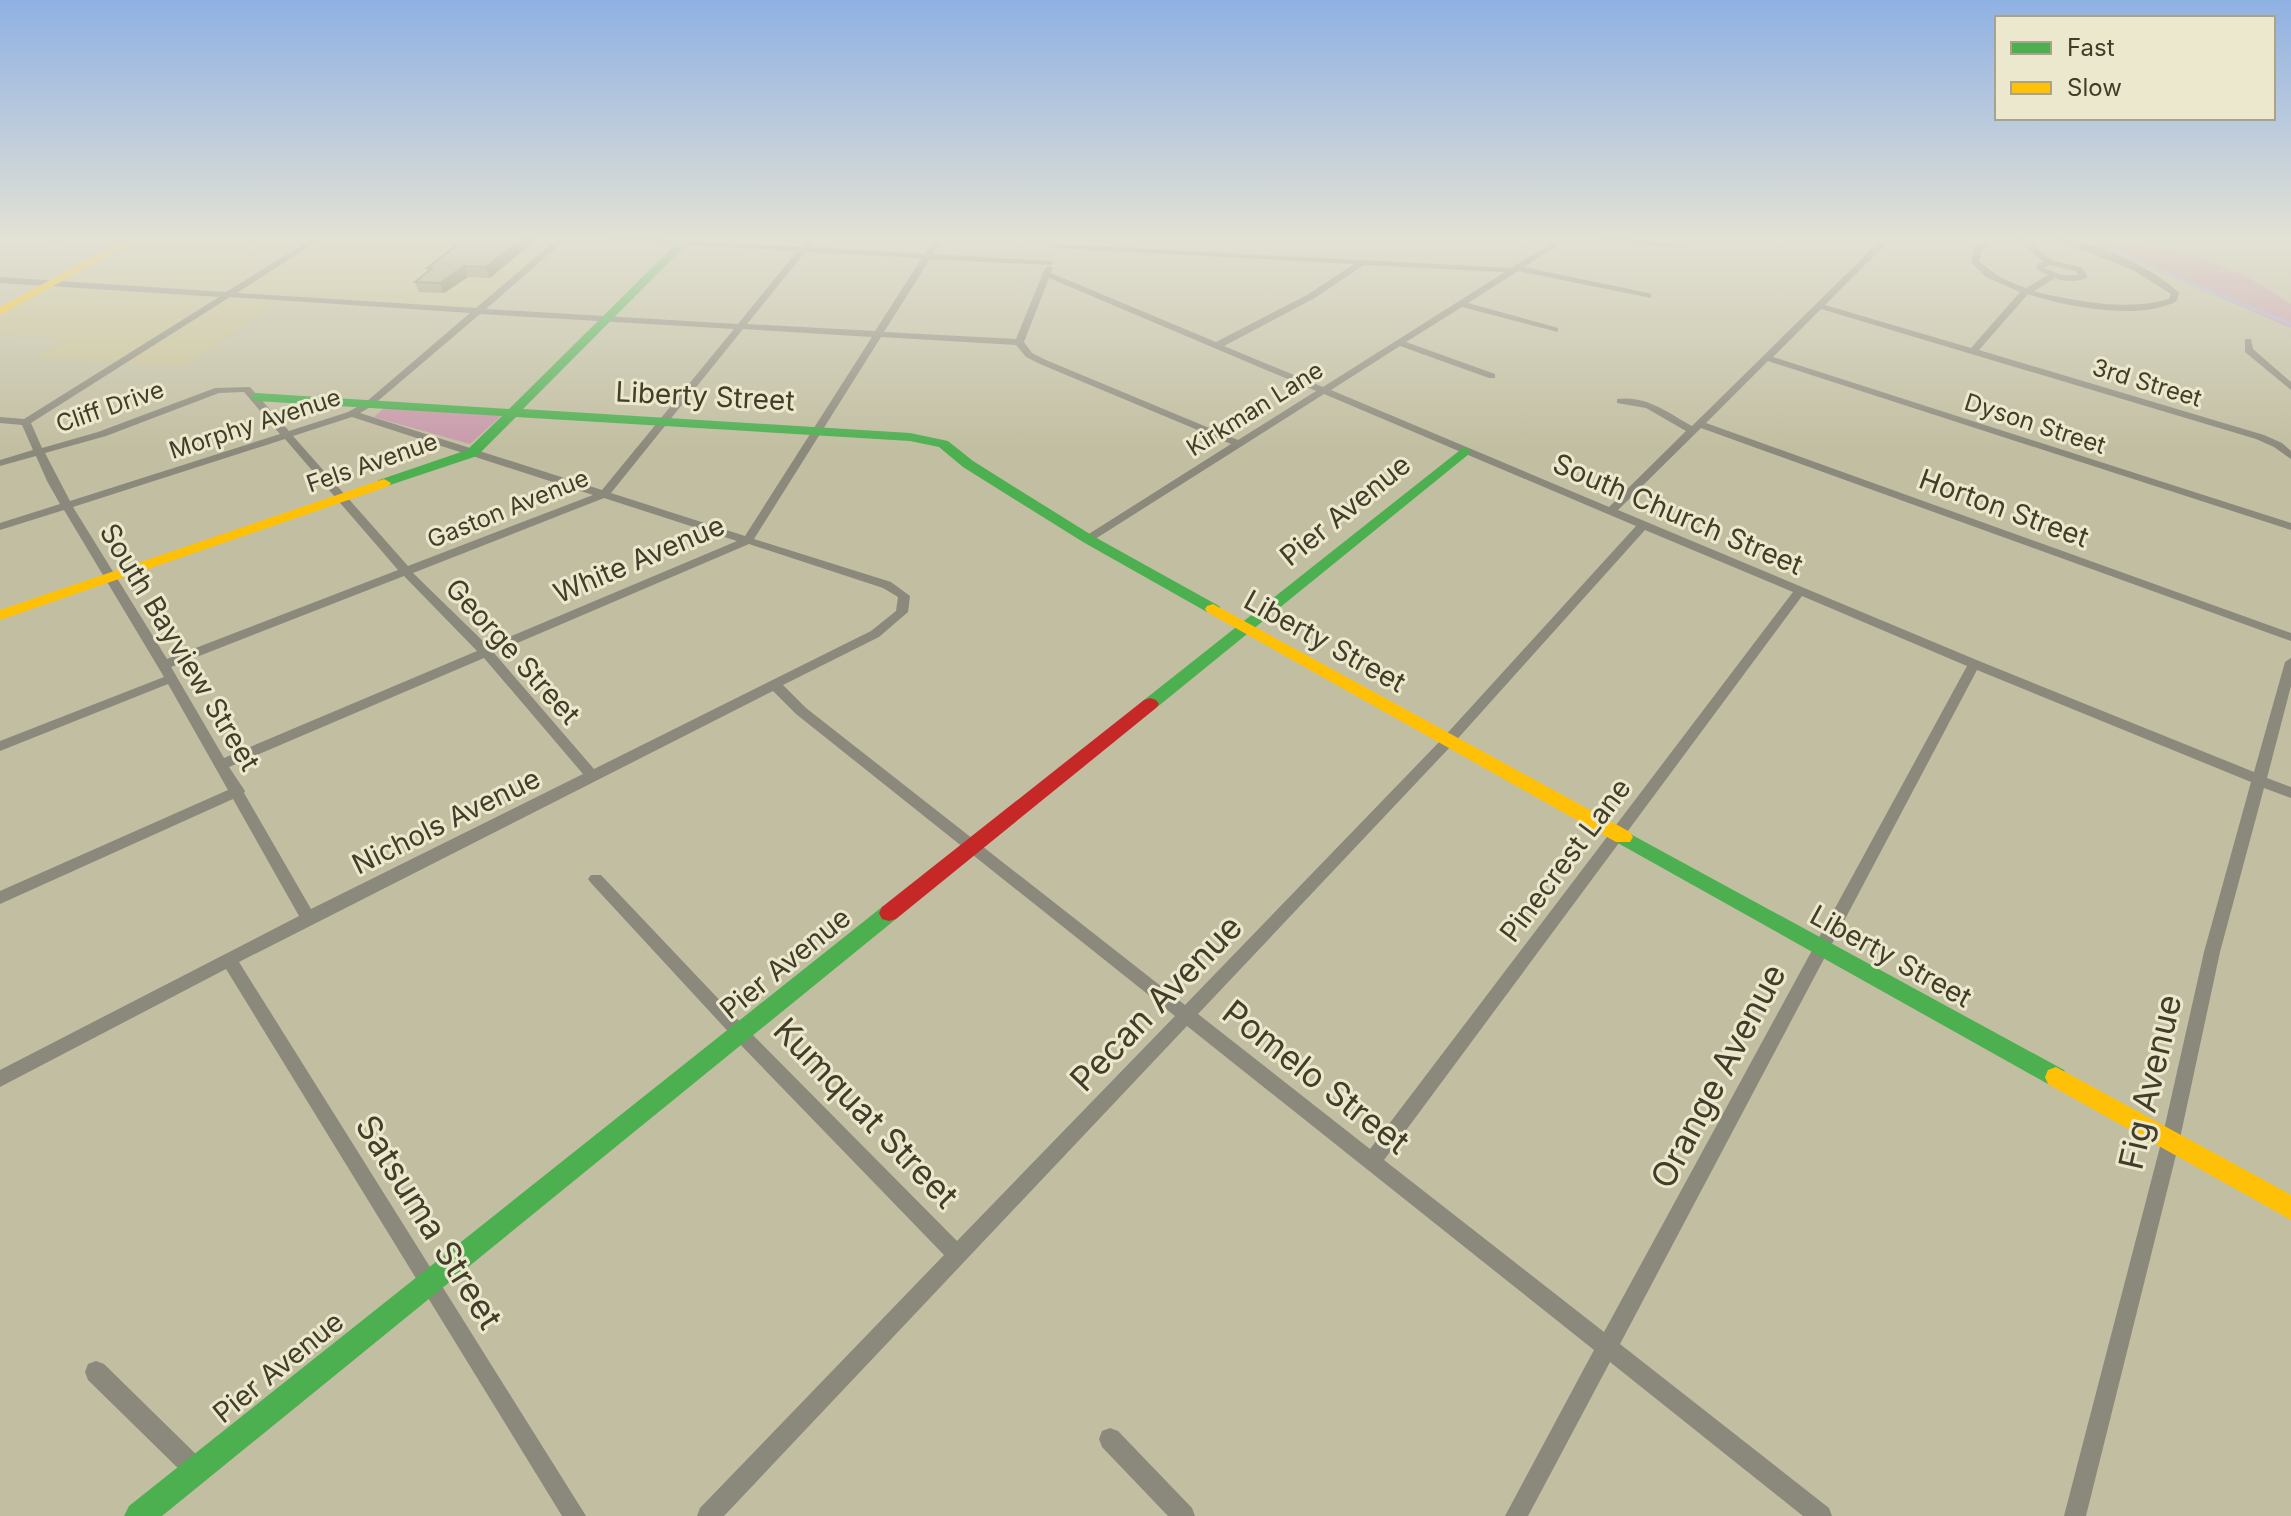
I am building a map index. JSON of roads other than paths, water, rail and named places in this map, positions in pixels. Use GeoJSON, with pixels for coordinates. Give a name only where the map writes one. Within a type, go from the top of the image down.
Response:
{"type":"FeatureCollection","features":[{"type":"Feature","properties":{"kind":"street"},"geometry":{"type":"LineString","coordinates":[[0,420],[26,422],[207,309]]}},
{"type":"Feature","properties":{"kind":"street"},"geometry":{"type":"LineString","coordinates":[[446,309],[1019,342],[1029,355],[1043,362],[1237,443]]}},
{"type":"Feature","properties":{"kind":"street","name":"Morphy Avenue"},"geometry":{"type":"LineString","coordinates":[[0,527],[352,414],[369,404],[480,309]]}},
{"type":"Feature","properties":{"kind":"street","name":"Fels Avenue"},"geometry":{"type":"LineString","coordinates":[[0,615],[472,453],[616,309]]}},
{"type":"Feature","properties":{"kind":"street","name":"Gaston Avenue"},"geometry":{"type":"LineString","coordinates":[[164,665],[605,494],[755,309]]}},
{"type":"Feature","properties":{"kind":"street","name":"White Avenue"},"geometry":{"type":"LineString","coordinates":[[222,764],[747,541],[893,309]]}},
{"type":"Feature","properties":{"kind":"street"},"geometry":{"type":"LineString","coordinates":[[1019,342],[1033,309]]}},
{"type":"Feature","properties":{"kind":"street","name":"South Church Street"},"geometry":{"type":"LineString","coordinates":[[1135,309],[1216,346],[1642,526],[2291,793]]}},
{"type":"Feature","properties":{"kind":"street"},"geometry":{"type":"LineString","coordinates":[[1216,346],[1287,309]]}},
{"type":"Feature","properties":{"kind":"street","name":"Kirkman Lane"},"geometry":{"type":"LineString","coordinates":[[1088,539],[1454,309]]}},
{"type":"Feature","properties":{"kind":"street"},"geometry":{"type":"LineString","coordinates":[[1478,309],[1555,330]]}},
{"type":"Feature","properties":{"kind":"street"},"geometry":{"type":"LineString","coordinates":[[1611,511],[1817,309]]}},
{"type":"Feature","properties":{"kind":"street","name":"3rd Street"},"geometry":{"type":"LineString","coordinates":[[1829,309],[2278,445]]}},
{"type":"Feature","properties":{"kind":"street"},"geometry":{"type":"LineString","coordinates":[[1973,352],[2010,309]]}},
{"type":"Feature","properties":{"kind":"street"},"geometry":{"type":"LineString","coordinates":[[2102,309],[2150,309]]}},
{"type":"Feature","properties":{"kind":"street"},"geometry":{"type":"LineString","coordinates":[[2248,341],[2248,350],[2291,387]]}},
{"type":"Feature","properties":{"kind":"street"},"geometry":{"type":"LineString","coordinates":[[1400,343],[1492,376]]}},
{"type":"Feature","properties":{"kind":"street","name":"Dyson Street"},"geometry":{"type":"LineString","coordinates":[[1768,358],[2291,527]]}},
{"type":"Feature","properties":{"kind":"street","name":"George Street"},"geometry":{"type":"LineString","coordinates":[[233,387],[247,389],[256,397],[407,573],[487,653],[593,777]]}},
{"type":"Feature","properties":{"kind":"street","name":"Cliff Drive"},"geometry":{"type":"LineString","coordinates":[[0,463],[233,387]]}},
{"type":"Feature","properties":{"kind":"street","name":"Liberty Street"},"geometry":{"type":"LineString","coordinates":[[256,397],[910,437],[943,444],[968,464],[1088,539],[1616,836],[2291,1208]]}},
{"type":"Feature","properties":{"kind":"street","name":"Horton Street"},"geometry":{"type":"LineString","coordinates":[[1620,401],[1635,401],[1654,407],[1696,427],[2291,637]]}},
{"type":"Feature","properties":{"kind":"street"},"geometry":{"type":"LineString","coordinates":[[352,414],[747,541]]}},
{"type":"Feature","properties":{"kind":"street","name":"South Bayview Street"},"geometry":{"type":"LineString","coordinates":[[26,422],[38,452],[68,505],[238,791],[308,918]]}},
{"type":"Feature","properties":{"kind":"street"},"geometry":{"type":"LineString","coordinates":[[2278,445],[2291,446]]}},
{"type":"Feature","properties":{"kind":"street"},"geometry":{"type":"LineString","coordinates":[[2278,445],[2291,456]]}},
{"type":"Feature","properties":{"kind":"street","name":"Pier Avenue"},"geometry":{"type":"LineString","coordinates":[[139,1516],[427,1282],[974,848],[1464,451]]}},
{"type":"Feature","properties":{"kind":"street","name":"Pecan Avenue"},"geometry":{"type":"LineString","coordinates":[[708,1516],[1447,742],[1642,526]]}},
{"type":"Feature","properties":{"kind":"street","name":"Nichols Avenue"},"geometry":{"type":"LineString","coordinates":[[0,1079],[308,918],[886,628],[896,621],[906,601],[898,589],[747,541]]}},
{"type":"Feature","properties":{"kind":"street","name":"Pinecrest Lane"},"geometry":{"type":"LineString","coordinates":[[1372,1161],[1800,591]]}},
{"type":"Feature","properties":{"kind":"street","name":"Fig Avenue"},"geometry":{"type":"LineString","coordinates":[[2075,1516],[2170,1143],[2212,952],[2291,662]]}},
{"type":"Feature","properties":{"kind":"street","name":"Orange Avenue"},"geometry":{"type":"LineString","coordinates":[[1516,1516],[1974,664]]}},
{"type":"Feature","properties":{"kind":"street"},"geometry":{"type":"LineString","coordinates":[[0,746],[170,679]]}},
{"type":"Feature","properties":{"kind":"street","name":"Pomelo Street"},"geometry":{"type":"LineString","coordinates":[[775,685],[801,711],[1821,1516]]}},
{"type":"Feature","properties":{"kind":"street"},"geometry":{"type":"LineString","coordinates":[[0,898],[238,791]]}},
{"type":"Feature","properties":{"kind":"street","name":"Kumquat Street"},"geometry":{"type":"LineString","coordinates":[[596,879],[741,1034],[956,1254]]}},
{"type":"Feature","properties":{"kind":"street","name":"Satsuma Street"},"geometry":{"type":"LineString","coordinates":[[230,961],[575,1516]]}},
{"type":"Feature","properties":{"kind":"street"},"geometry":{"type":"LineString","coordinates":[[96,1372],[196,1470]]}},
{"type":"Feature","properties":{"kind":"street"},"geometry":{"type":"LineString","coordinates":[[1110,1439],[1184,1516]]}},
{"type":"Feature","properties":{"kind":"waterway"},"geometry":{"type":"LineString","coordinates":[[2254,309],[2291,324]]}}]}
